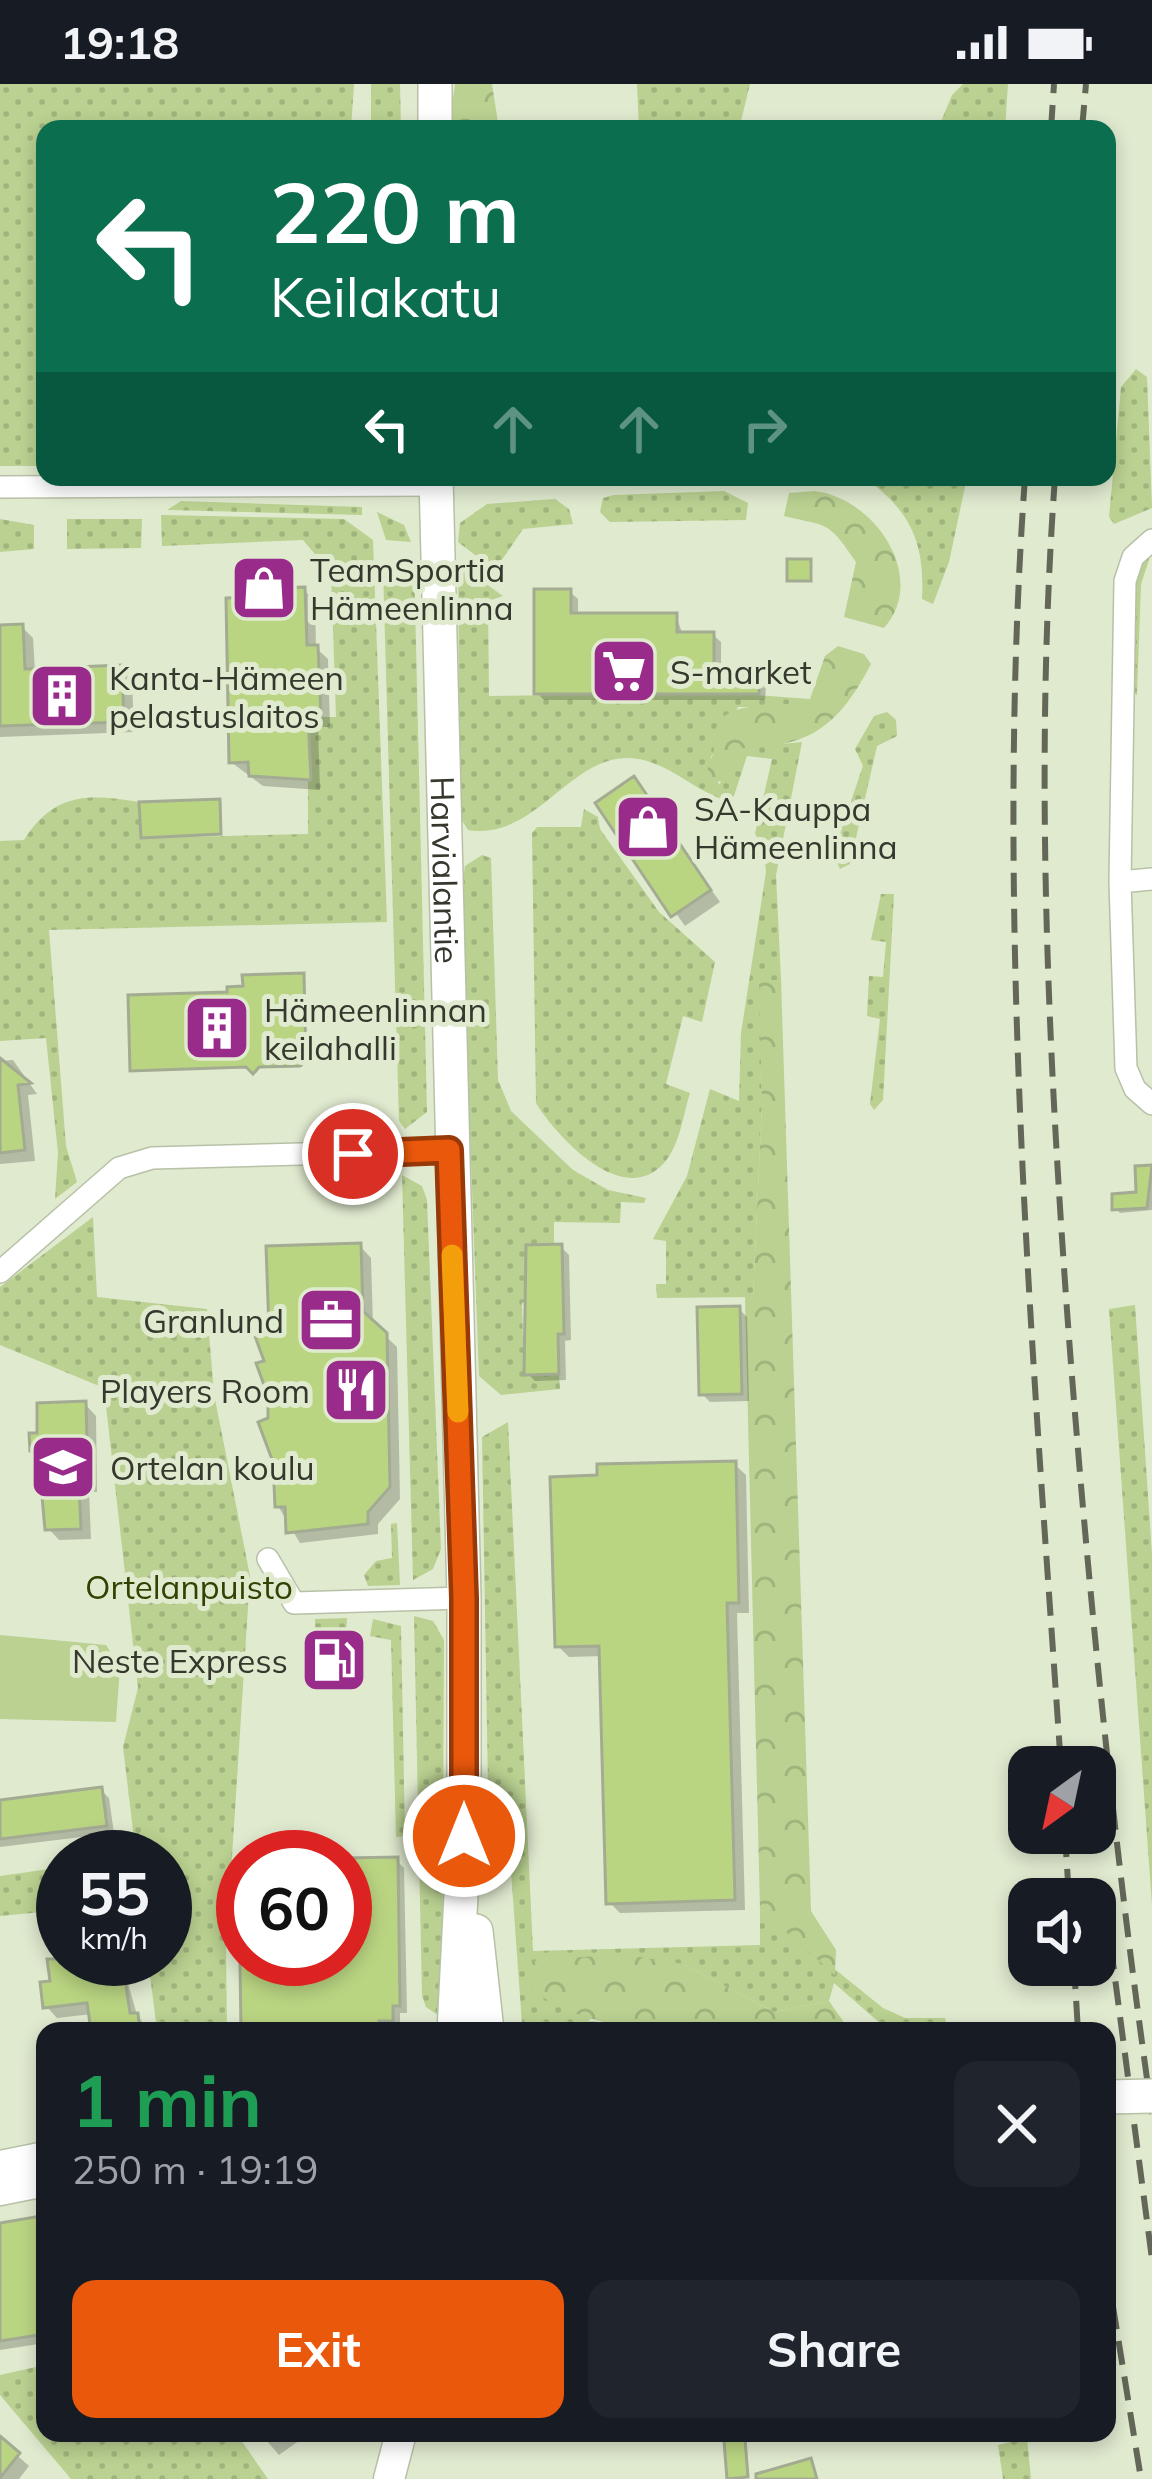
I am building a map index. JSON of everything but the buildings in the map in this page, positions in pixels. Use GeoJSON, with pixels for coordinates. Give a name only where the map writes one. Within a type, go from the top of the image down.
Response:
{"type":"FeatureCollection","features":[{"type":"Feature","properties":{"kind":"main road"},"geometry":{"type":"LineString","coordinates":[[435,84],[435,120]]}},
{"type":"Feature","properties":{"kind":"main road","name":"Harvialantie"},"geometry":{"type":"LineString","coordinates":[[436,486],[449,1150],[464,1598],[464,1836],[454,2022]]}},
{"type":"Feature","properties":{"kind":"main road","name":"Harvialantie"},"geometry":{"type":"LineString","coordinates":[[464,1836],[486,2022]]}},
{"type":"Feature","properties":{"kind":"main road"},"geometry":{"type":"LineString","coordinates":[[1116,2077],[1152,2077]]}},
{"type":"Feature","properties":{"kind":"main road"},"geometry":{"type":"LineString","coordinates":[[1116,2097],[1152,2096]]}},
{"type":"Feature","properties":{"kind":"main road"},"geometry":{"type":"LineString","coordinates":[[0,2166],[36,2159]]}},
{"type":"Feature","properties":{"kind":"main road"},"geometry":{"type":"LineString","coordinates":[[0,2190],[36,2182]]}},
{"type":"Feature","properties":{"kind":"main road"},"geometry":{"type":"LineString","coordinates":[[389,2479],[399,2442]]}},
{"type":"Feature","properties":{"kind":"street"},"geometry":{"type":"LineString","coordinates":[[0,487],[73,486]]}},
{"type":"Feature","properties":{"kind":"street"},"geometry":{"type":"LineString","coordinates":[[1152,540],[1132,557],[1125,581],[1120,882],[1126,1068],[1135,1089],[1152,1104]]}},
{"type":"Feature","properties":{"kind":"street"},"geometry":{"type":"LineString","coordinates":[[1120,882],[1152,879]]}},
{"type":"Feature","properties":{"kind":"street"},"geometry":{"type":"LineString","coordinates":[[0,1272],[119,1168],[152,1158],[449,1150]]}},
{"type":"Feature","properties":{"kind":"street"},"geometry":{"type":"LineString","coordinates":[[268,1559],[294,1604],[464,1598]]}},
{"type":"Feature","properties":{"kind":"green space"},"geometry":{"type":"Polygon","coordinates":[[[0,84],[354,84],[352,120],[36,120],[36,466],[0,466],[0,84]]]}},
{"type":"Feature","properties":{"kind":"green space"},"geometry":{"type":"Polygon","coordinates":[[[371,84],[400,84],[401,120],[371,120],[371,84]]]}},
{"type":"Feature","properties":{"kind":"green space"},"geometry":{"type":"Polygon","coordinates":[[[455,84],[492,84],[498,120],[450,120],[455,84]]]}},
{"type":"Feature","properties":{"kind":"green space"},"geometry":{"type":"Polygon","coordinates":[[[637,84],[750,84],[741,120],[639,120],[637,84]]]}},
{"type":"Feature","properties":{"kind":"green space"},"geometry":{"type":"Polygon","coordinates":[[[963,84],[1008,84],[1006,120],[942,120],[952,95],[963,84]]]}},
{"type":"Feature","properties":{"kind":"green space"},"geometry":{"type":"Polygon","coordinates":[[[1136,369],[1147,377],[1152,508],[1114,524],[1109,517],[1112,486],[1116,486],[1121,387],[1136,369]]]}},
{"type":"Feature","properties":{"kind":"green space"},"geometry":{"type":"Polygon","coordinates":[[[875,486],[965,486],[949,562],[933,604],[922,599],[921,561],[912,529],[875,486]]]}},
{"type":"Feature","properties":{"kind":"green space"},"geometry":{"type":"Polygon","coordinates":[[[724,491],[748,503],[746,520],[610,522],[600,512],[603,498],[614,495],[724,491]]]}},
{"type":"Feature","properties":{"kind":"green space"},"geometry":{"type":"Polygon","coordinates":[[[815,491],[857,508],[888,543],[898,564],[900,586],[896,608],[884,628],[844,617],[856,562],[839,538],[818,524],[784,516],[789,493],[815,491]]]}},
{"type":"Feature","properties":{"kind":"green space"},"geometry":{"type":"Polygon","coordinates":[[[555,499],[569,509],[573,524],[523,529],[495,570],[458,542],[460,523],[487,504],[555,499]]]}},
{"type":"Feature","properties":{"kind":"green space"},"geometry":{"type":"Polygon","coordinates":[[[181,501],[362,507],[362,515],[167,510],[181,501]]]}},
{"type":"Feature","properties":{"kind":"green space"},"geometry":{"type":"Polygon","coordinates":[[[377,512],[404,525],[411,542],[386,540],[377,512]]]}},
{"type":"Feature","properties":{"kind":"green space"},"geometry":{"type":"Polygon","coordinates":[[[161,515],[344,519],[373,540],[387,922],[49,930],[66,1146],[77,1182],[55,1199],[58,1153],[46,1038],[0,1041],[0,841],[24,840],[48,813],[88,798],[139,802],[142,838],[308,834],[308,717],[336,717],[331,573],[303,540],[162,546],[161,515]]]}},
{"type":"Feature","properties":{"kind":"green space"},"geometry":{"type":"Polygon","coordinates":[[[0,519],[34,525],[34,549],[0,552],[0,519]]]}},
{"type":"Feature","properties":{"kind":"green space"},"geometry":{"type":"Polygon","coordinates":[[[67,519],[142,519],[141,548],[67,549],[67,519]]]}},
{"type":"Feature","properties":{"kind":"green space"},"geometry":{"type":"Polygon","coordinates":[[[1152,551],[1141,584],[1137,695],[1128,690],[1133,569],[1152,551]]]}},
{"type":"Feature","properties":{"kind":"green space"},"geometry":{"type":"Polygon","coordinates":[[[390,561],[414,561],[427,1112],[405,1129],[399,1121],[383,569],[390,561]]]}},
{"type":"Feature","properties":{"kind":"green space"},"geometry":{"type":"Polygon","coordinates":[[[458,564],[503,596],[488,601],[489,696],[728,693],[810,699],[791,707],[738,707],[711,757],[719,785],[743,748],[802,742],[776,875],[781,980],[760,981],[762,1103],[753,1297],[657,1298],[656,1284],[666,1284],[666,1241],[653,1239],[687,1176],[710,1089],[739,1101],[741,1033],[766,872],[764,848],[755,834],[772,759],[747,756],[734,796],[724,800],[650,762],[615,759],[594,767],[515,822],[493,830],[468,830],[461,819],[460,797],[458,564]]]}},
{"type":"Feature","properties":{"kind":"green space"},"geometry":{"type":"Polygon","coordinates":[[[838,646],[864,654],[871,664],[834,717],[805,737],[743,748],[724,782],[708,780],[716,728],[723,717],[748,707],[810,699],[825,656],[838,646]]]}},
{"type":"Feature","properties":{"kind":"green space"},"geometry":{"type":"Polygon","coordinates":[[[887,712],[896,720],[897,736],[877,746],[850,864],[840,869],[833,854],[863,766],[855,749],[874,716],[887,712]]]}},
{"type":"Feature","properties":{"kind":"green space"},"geometry":{"type":"Polygon","coordinates":[[[584,809],[598,817],[600,829],[659,912],[715,962],[702,1022],[683,1016],[666,1084],[690,1093],[677,1139],[664,1163],[648,1175],[630,1178],[611,1173],[575,1149],[536,1103],[532,833],[537,827],[581,827],[584,809]]]}},
{"type":"Feature","properties":{"kind":"green space"},"geometry":{"type":"Polygon","coordinates":[[[482,855],[491,858],[498,1080],[511,1111],[573,1170],[608,1190],[646,1198],[644,1203],[621,1202],[620,1223],[554,1222],[554,1244],[528,1301],[522,1303],[524,1374],[559,1374],[560,1389],[501,1395],[479,1376],[461,893],[465,866],[482,855]]]}},
{"type":"Feature","properties":{"kind":"green space"},"geometry":{"type":"Polygon","coordinates":[[[881,894],[894,894],[883,1100],[874,1110],[870,1104],[880,1019],[867,1016],[869,976],[883,977],[886,942],[871,940],[881,894]]]}},
{"type":"Feature","properties":{"kind":"green space"},"geometry":{"type":"Polygon","coordinates":[[[759,980],[781,980],[811,1911],[836,1950],[835,1975],[760,1909],[745,1297],[753,1296],[762,1103],[759,980]]]}},
{"type":"Feature","properties":{"kind":"green space"},"geometry":{"type":"Polygon","coordinates":[[[402,1175],[422,1186],[427,1200],[441,1549],[433,1569],[413,1580],[402,1175]]]}},
{"type":"Feature","properties":{"kind":"green space","name":"Ortelanpuisto"},"geometry":{"type":"Polygon","coordinates":[[[93,1217],[97,1297],[207,1309],[214,1394],[250,1576],[234,1830],[216,1830],[216,1986],[226,1986],[227,2022],[156,2022],[151,1986],[192,1986],[192,1830],[133,1830],[123,1747],[138,1688],[104,1388],[0,1345],[0,1287],[93,1217]]]}},
{"type":"Feature","properties":{"kind":"green space"},"geometry":{"type":"Polygon","coordinates":[[[1135,1305],[1152,1554],[1152,1905],[1109,1309],[1135,1305]]]}},
{"type":"Feature","properties":{"kind":"green space"},"geometry":{"type":"Polygon","coordinates":[[[508,1422],[533,1951],[760,1945],[760,1909],[883,2008],[905,2018],[945,2018],[946,2022],[879,2022],[834,1983],[829,2001],[774,2012],[683,1964],[588,2021],[600,2022],[522,2022],[506,1802],[488,1786],[482,1437],[508,1422]]]}},
{"type":"Feature","properties":{"kind":"green space"},"geometry":{"type":"Polygon","coordinates":[[[397,1523],[400,1585],[368,1586],[364,1575],[376,1561],[392,1558],[391,1524],[397,1523]]]}},
{"type":"Feature","properties":{"kind":"green space"},"geometry":{"type":"Polygon","coordinates":[[[414,1616],[433,1621],[444,1640],[442,2018],[426,2007],[422,1996],[414,1616]]]}},
{"type":"Feature","properties":{"kind":"green space"},"geometry":{"type":"Polygon","coordinates":[[[347,1618],[346,1635],[315,1634],[315,1619],[347,1618]]]}},
{"type":"Feature","properties":{"kind":"green space"},"geometry":{"type":"Polygon","coordinates":[[[373,1619],[401,1626],[405,1836],[396,1837],[391,1640],[370,1636],[373,1619]]]}},
{"type":"Feature","properties":{"kind":"green space"},"geometry":{"type":"Polygon","coordinates":[[[0,1635],[106,1645],[120,1667],[116,1722],[0,1719],[0,1635]]]}},
{"type":"Feature","properties":{"kind":"green space"},"geometry":{"type":"Polygon","coordinates":[[[36,1871],[36,1913],[0,1916],[0,1876],[36,1871]]]}},
{"type":"Feature","properties":{"kind":"green space"},"geometry":{"type":"Polygon","coordinates":[[[620,1954],[683,1964],[774,2012],[829,2001],[844,2022],[606,2022],[564,2009],[533,1990],[522,1962],[620,1954]]]}},
{"type":"Feature","properties":{"kind":"green space"},"geometry":{"type":"Polygon","coordinates":[[[36,2367],[36,2438],[0,2395],[0,2375],[36,2367]]]}},
{"type":"Feature","properties":{"kind":"green space"},"geometry":{"type":"Polygon","coordinates":[[[40,2442],[242,2442],[268,2479],[71,2479],[40,2442]]]}},
{"type":"Feature","properties":{"kind":"green space"},"geometry":{"type":"Polygon","coordinates":[[[1027,2442],[1031,2479],[1003,2479],[998,2445],[1027,2442]]]}},
{"type":"Feature","properties":{"kind":"railway"},"geometry":{"type":"LineString","coordinates":[[1052,120],[1054,84]]}},
{"type":"Feature","properties":{"kind":"railway"},"geometry":{"type":"LineString","coordinates":[[1083,120],[1086,84]]}},
{"type":"Feature","properties":{"kind":"railway"},"geometry":{"type":"LineString","coordinates":[[1024,486],[1016,638],[1015,961],[1029,1284],[1060,1746]]}},
{"type":"Feature","properties":{"kind":"railway"},"geometry":{"type":"LineString","coordinates":[[1054,486],[1045,800],[1055,1123],[1094,1630],[1152,2114]]}},
{"type":"Feature","properties":{"kind":"railway"},"geometry":{"type":"LineString","coordinates":[[1066,1854],[1068,1878]]}},
{"type":"Feature","properties":{"kind":"railway"},"geometry":{"type":"LineString","coordinates":[[1075,1986],[1077,2022]]}},
{"type":"Feature","properties":{"kind":"railway"},"geometry":{"type":"LineString","coordinates":[[1116,1986],[1152,2259]]}},
{"type":"Feature","properties":{"kind":"railway"},"geometry":{"type":"LineString","coordinates":[[1116,2325],[1141,2479]]}},
{"type":"Feature","properties":{"kind":"slow traffic"},"geometry":{"type":"LineString","coordinates":[[452,1255],[458,1412]]}},
{"type":"Feature","properties":{"kind":"place","name":"TeamSportia Hämeenlinna"},"geometry":{"type":"Point","coordinates":[264,588]}},
{"type":"Feature","properties":{"kind":"place","name":"S-market"},"geometry":{"type":"Point","coordinates":[624,671]}},
{"type":"Feature","properties":{"kind":"place","name":"Kanta-Hämeen pelastuslaitos"},"geometry":{"type":"Point","coordinates":[62,696]}},
{"type":"Feature","properties":{"kind":"place","name":"SA-Kauppa Hämeenlinna"},"geometry":{"type":"Point","coordinates":[648,827]}},
{"type":"Feature","properties":{"kind":"place","name":"Hämeenlinnan keilahalli"},"geometry":{"type":"Point","coordinates":[217,1028]}},
{"type":"Feature","properties":{"kind":"place","name":"Granlund"},"geometry":{"type":"Point","coordinates":[331,1320]}},
{"type":"Feature","properties":{"kind":"place","name":"Players Room"},"geometry":{"type":"Point","coordinates":[356,1390]}},
{"type":"Feature","properties":{"kind":"place","name":"Ortelan koulu"},"geometry":{"type":"Point","coordinates":[63,1467]}},
{"type":"Feature","properties":{"kind":"place","name":"Neste Express"},"geometry":{"type":"Point","coordinates":[334,1660]}},
{"type":"Feature","properties":{"kind":"route"},"geometry":{"type":"LineString","coordinates":[[353,1154],[449,1150],[464,1598],[464,1836]]}}]}
